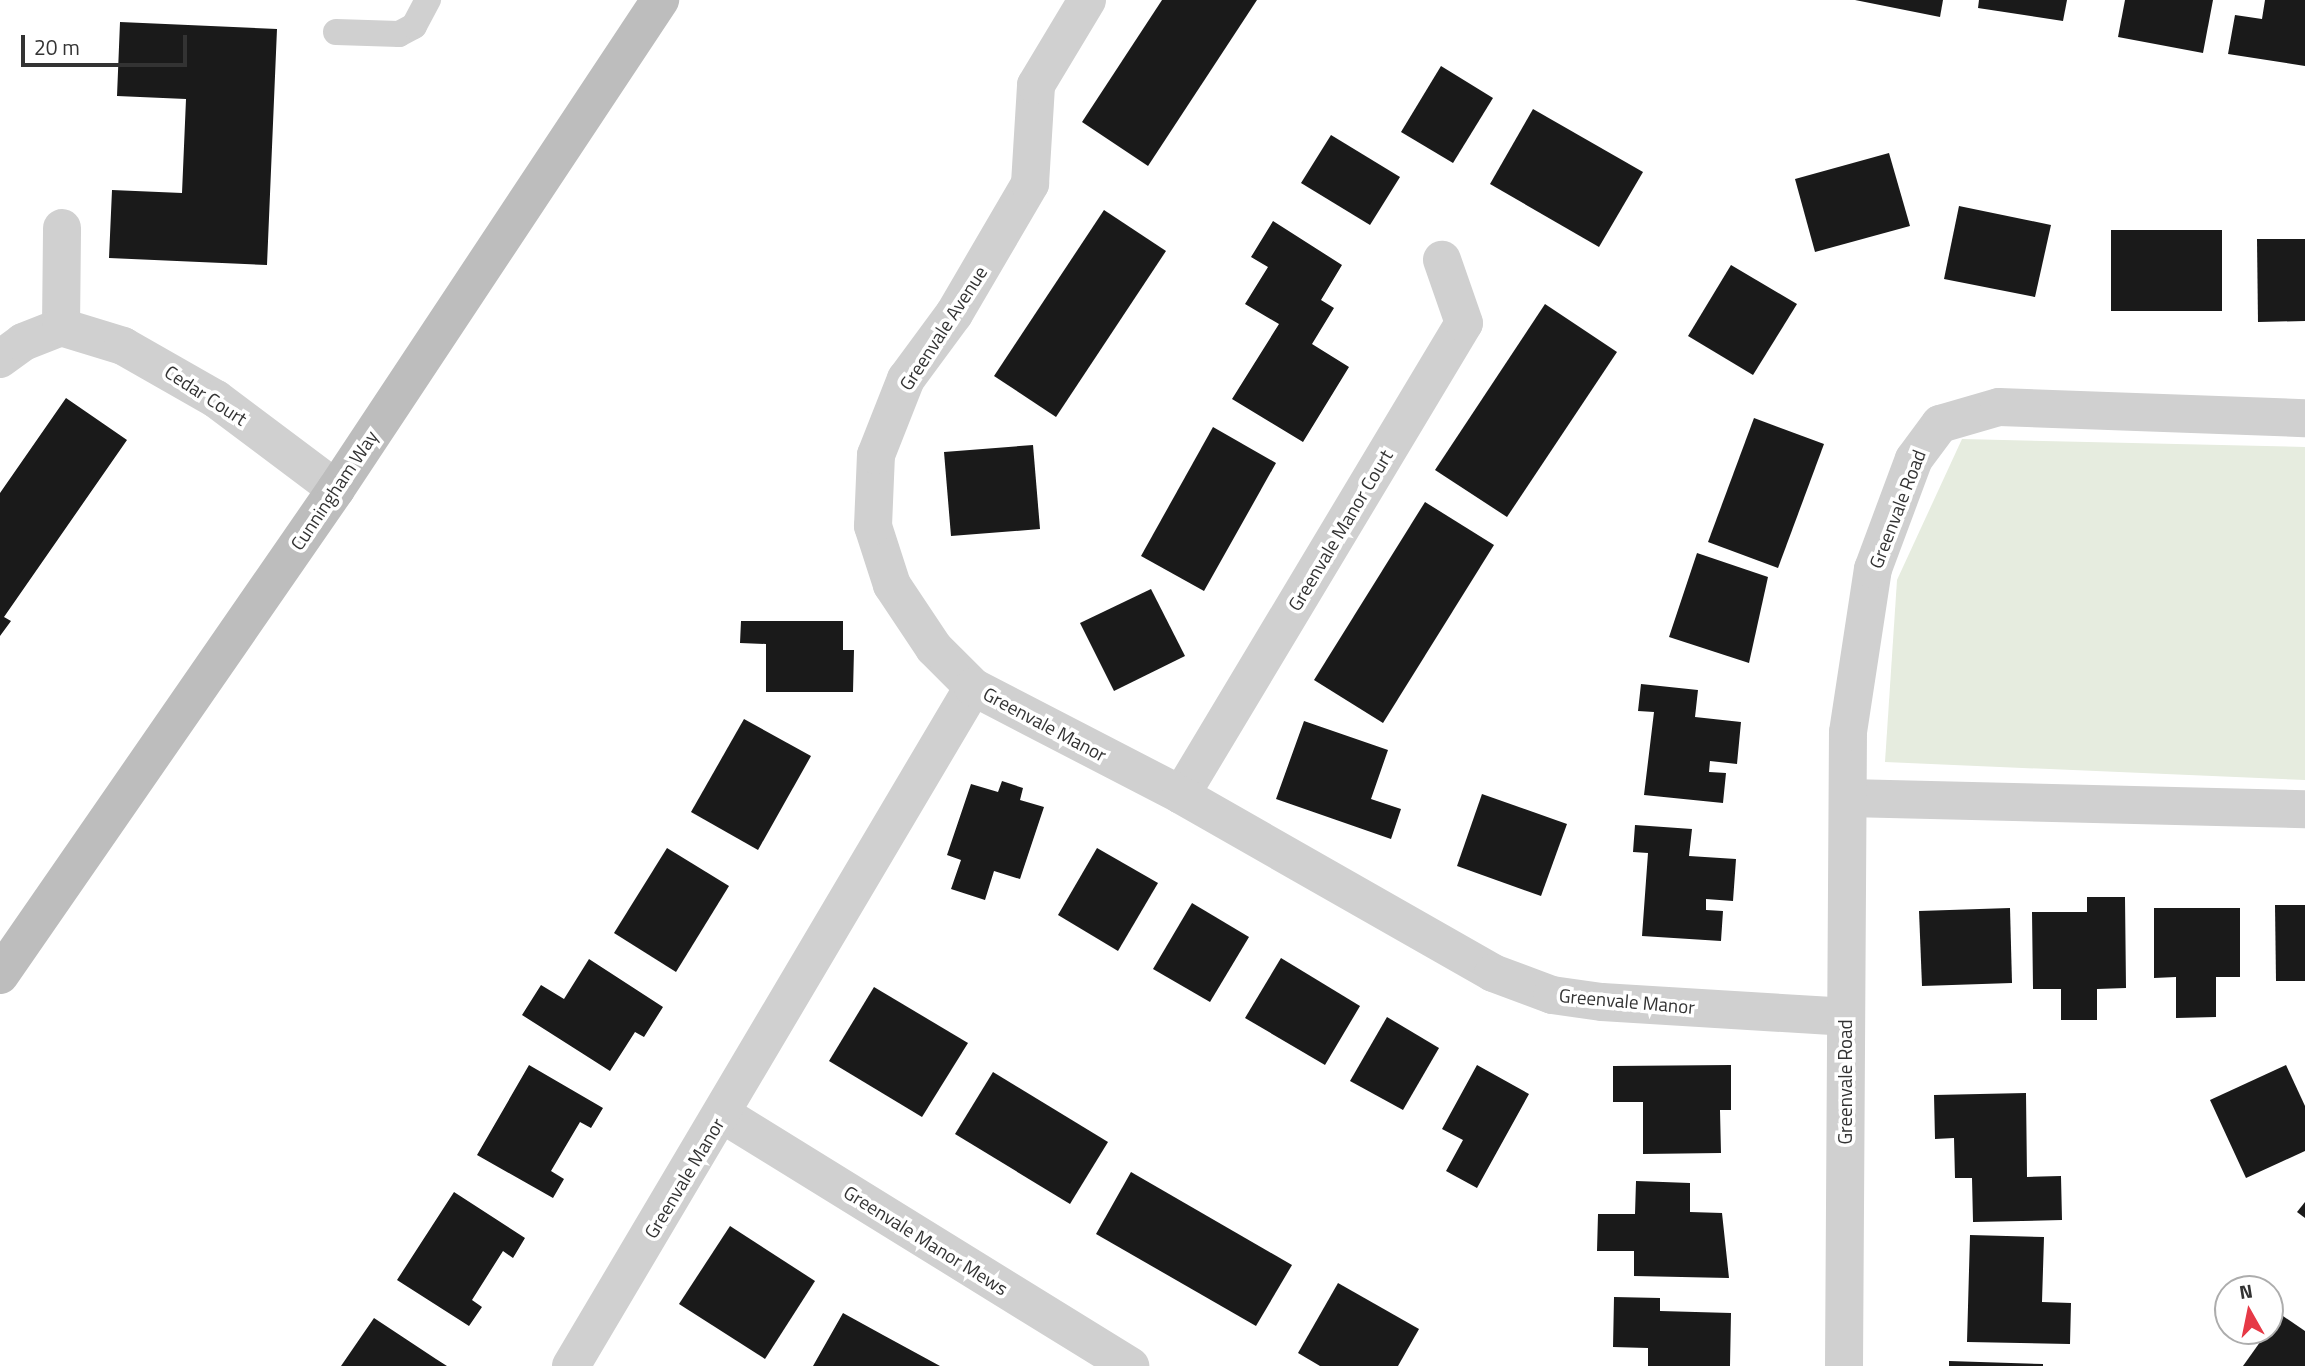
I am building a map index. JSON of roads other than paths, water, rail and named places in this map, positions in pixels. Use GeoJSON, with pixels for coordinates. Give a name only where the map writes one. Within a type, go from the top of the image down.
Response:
{"type":"FeatureCollection","features":[{"type":"Feature","properties":{"kind":"street","name":"Cunningham Way"},"geometry":{"type":"LineString","coordinates":[[0,975],[336,489],[660,0]]}},
{"type":"Feature","properties":{"kind":"street","name":"Greenvale Avenue"},"geometry":{"type":"LineString","coordinates":[[974,687],[934,648],[892,584],[873,526],[876,455],[906,379],[954,314],[1030,184],[1036,85],[1087,0]]}},
{"type":"Feature","properties":{"kind":"street"},"geometry":{"type":"LineString","coordinates":[[0,359],[61,327],[62,228]]}},
{"type":"Feature","properties":{"kind":"street","name":"Greenvale Manor Court"},"geometry":{"type":"LineString","coordinates":[[1181,795],[1464,323],[1442,260]]}},
{"type":"Feature","properties":{"kind":"street","name":"Cedar Court"},"geometry":{"type":"LineString","coordinates":[[61,327],[122,346],[169,370],[336,489]]}},
{"type":"Feature","properties":{"kind":"street","name":"Greenvale Road"},"geometry":{"type":"LineString","coordinates":[[1844,1366],[1845,1017],[1853,666],[1873,569],[1925,436],[1958,416],[1999,407],[2305,418]]}},
{"type":"Feature","properties":{"kind":"street","name":"Greenvale Manor"},"geometry":{"type":"LineString","coordinates":[[571,1366],[974,687],[1181,795],[1493,973],[1552,995],[1845,1017]]}},
{"type":"Feature","properties":{"kind":"street"},"geometry":{"type":"LineString","coordinates":[[1848,799],[2305,809]]}},
{"type":"Feature","properties":{"kind":"street","name":"Greenvale Manor Mews"},"geometry":{"type":"LineString","coordinates":[[722,1114],[1130,1366]]}},
{"type":"Feature","properties":{"kind":"lane"},"geometry":{"type":"LineString","coordinates":[[336,32],[399,34],[414,26],[428,0]]}}]}
